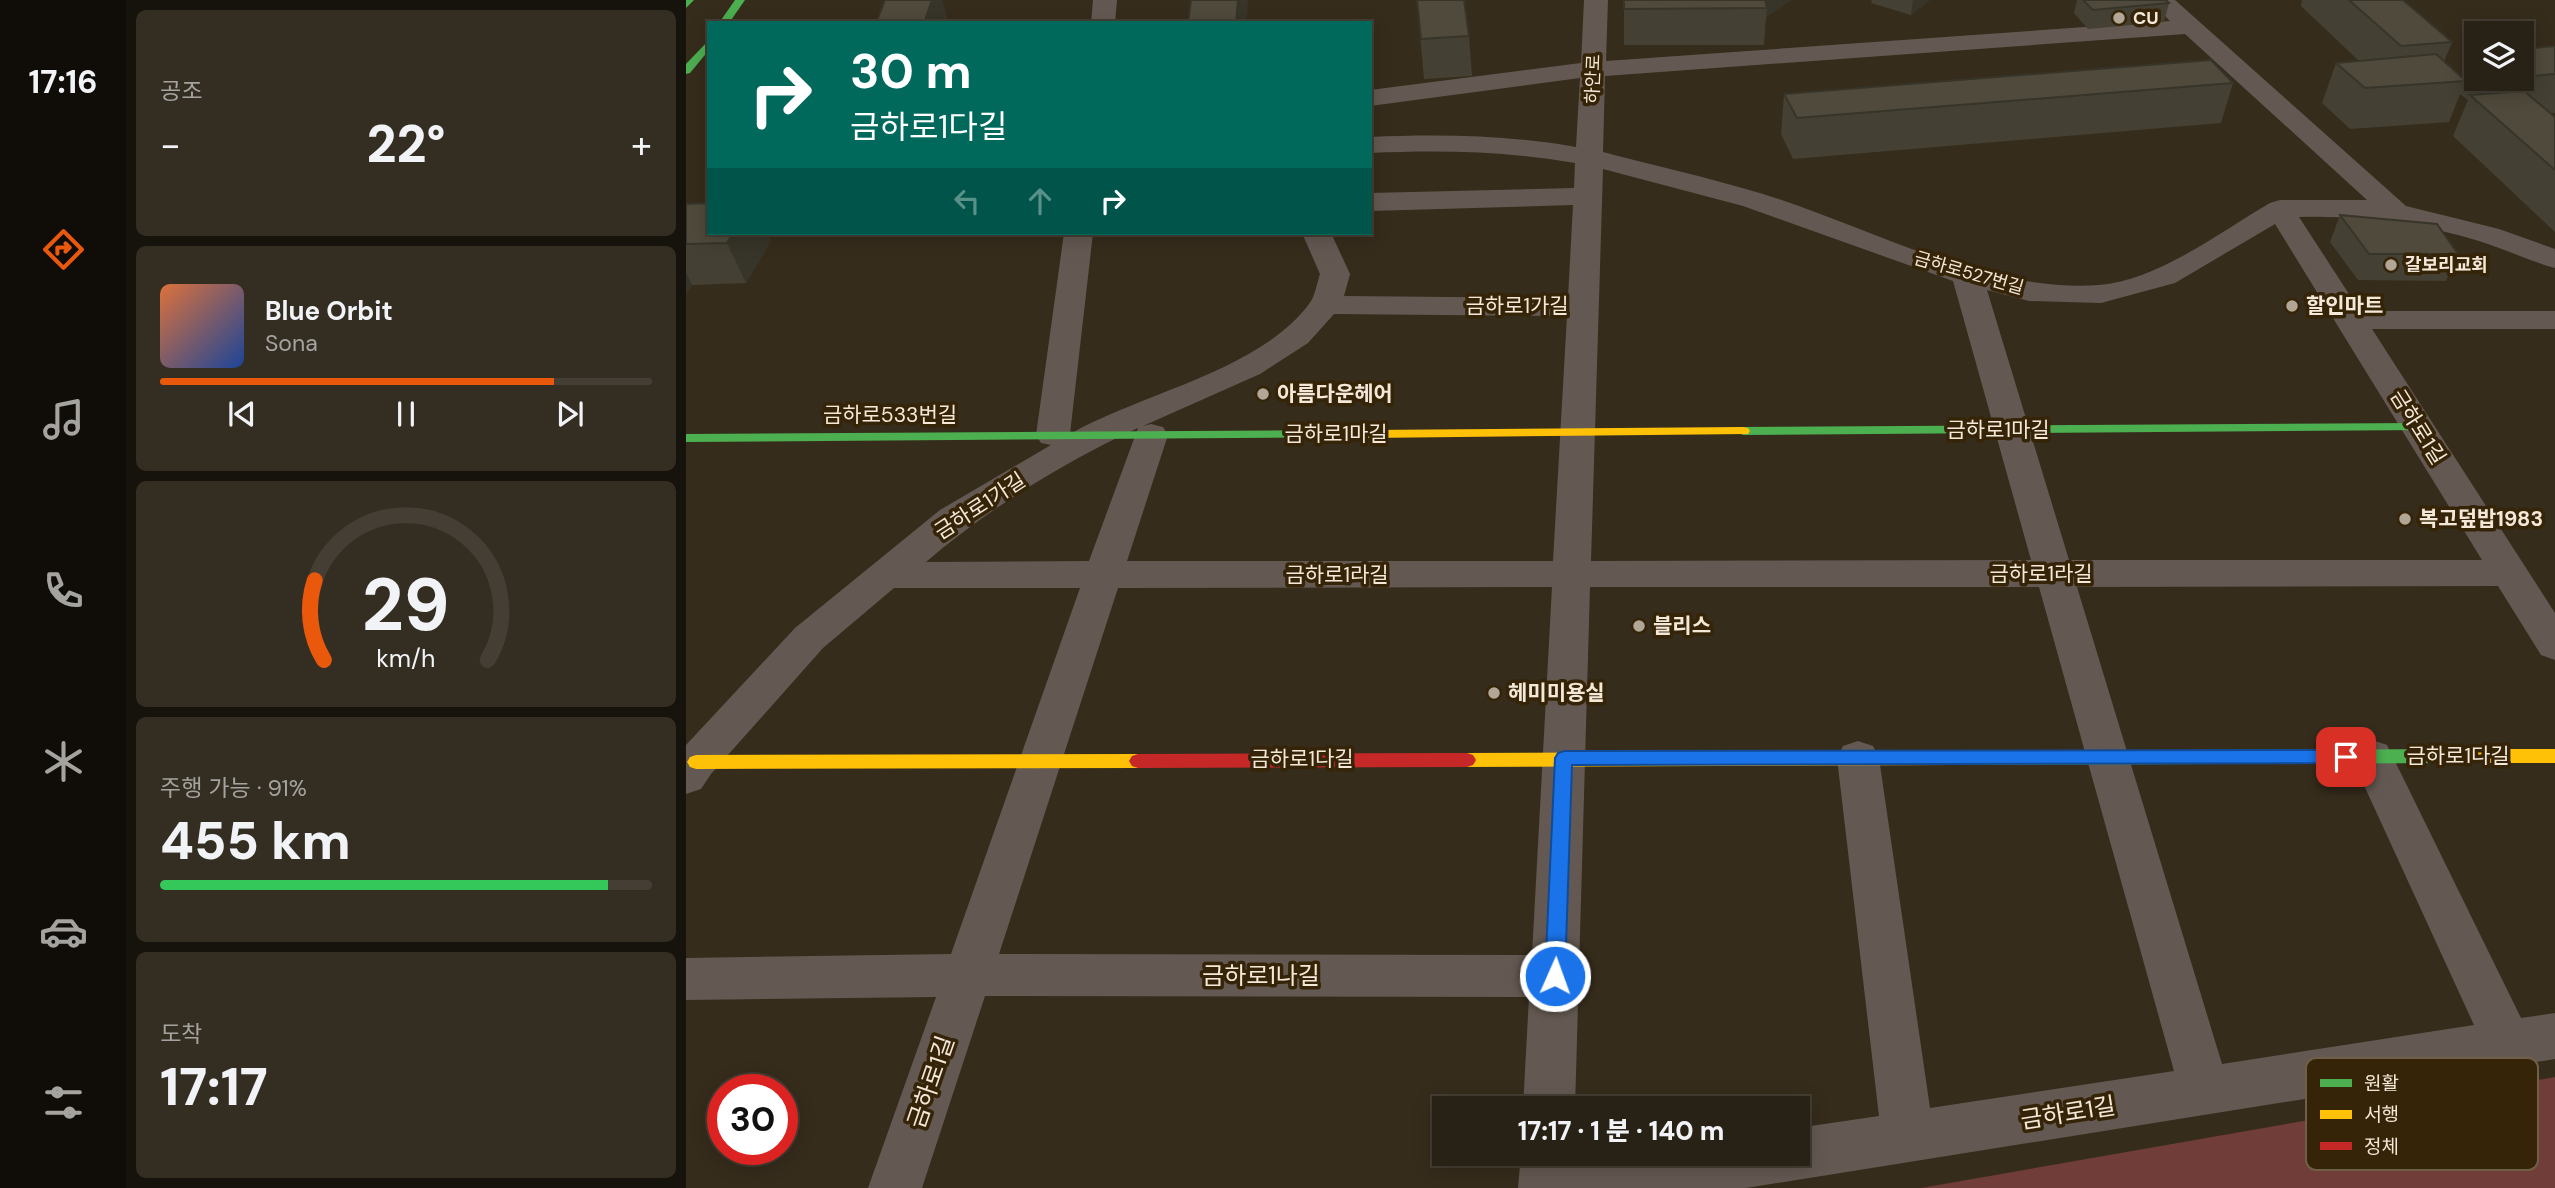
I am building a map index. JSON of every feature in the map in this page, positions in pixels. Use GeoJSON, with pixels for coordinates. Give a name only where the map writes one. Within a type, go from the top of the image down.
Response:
{"type":"FeatureCollection","features":[{"type":"Feature","properties":{"kind":"street"},"geometry":{"type":"LineString","coordinates":[[686,5],[690,0]]}},
{"type":"Feature","properties":{"kind":"street"},"geometry":{"type":"LineString","coordinates":[[725,21],[740,0]]}},
{"type":"Feature","properties":{"kind":"street"},"geometry":{"type":"LineString","coordinates":[[1103,21],[1105,0]]}},
{"type":"Feature","properties":{"kind":"street","name":"하안로"},"geometry":{"type":"LineString","coordinates":[[1589,157],[1596,0]]}},
{"type":"Feature","properties":{"kind":"street"},"geometry":{"type":"LineString","coordinates":[[2161,0],[2396,212]]}},
{"type":"Feature","properties":{"kind":"street"},"geometry":{"type":"LineString","coordinates":[[1372,98],[1593,68],[2189,27]]}},
{"type":"Feature","properties":{"kind":"street"},"geometry":{"type":"LineString","coordinates":[[686,71],[707,45]]}},
{"type":"Feature","properties":{"kind":"street","name":"금하로527번길"},"geometry":{"type":"LineString","coordinates":[[1372,145],[1434,142],[1526,146],[1589,157],[1754,200],[1967,275],[2029,292],[2101,294],[2164,276],[2280,209],[2346,207],[2396,212],[2489,235],[2555,259]]}},
{"type":"Feature","properties":{"kind":"street"},"geometry":{"type":"LineString","coordinates":[[1550,1096],[1589,157]]}},
{"type":"Feature","properties":{"kind":"street"},"geometry":{"type":"LineString","coordinates":[[1372,202],[1587,196]]}},
{"type":"Feature","properties":{"kind":"street","name":"금하로1길"},"geometry":{"type":"LineString","coordinates":[[2280,209],[2555,645]]}},
{"type":"Feature","properties":{"kind":"street"},"geometry":{"type":"LineString","coordinates":[[1053,435],[1078,235]]}},
{"type":"Feature","properties":{"kind":"street","name":"금하로1가길"},"geometry":{"type":"LineString","coordinates":[[691,770],[809,638],[953,519],[1094,435],[1248,367],[1297,336],[1326,305],[1335,274],[1317,235]]}},
{"type":"Feature","properties":{"kind":"street"},"geometry":{"type":"LineString","coordinates":[[1967,275],[2205,1091]]}},
{"type":"Feature","properties":{"kind":"street","name":"금하로1가길"},"geometry":{"type":"LineString","coordinates":[[1326,305],[1583,307]]}},
{"type":"Feature","properties":{"kind":"street"},"geometry":{"type":"LineString","coordinates":[[2351,320],[2555,320]]}},
{"type":"Feature","properties":{"kind":"street","name":"금하로1마길"},"geometry":{"type":"LineString","coordinates":[[1094,435],[2419,427]]}},
{"type":"Feature","properties":{"kind":"street","name":"금하로533번길"},"geometry":{"type":"LineString","coordinates":[[686,438],[1094,435]]}},
{"type":"Feature","properties":{"kind":"street"},"geometry":{"type":"LineString","coordinates":[[967,975],[1151,435]]}},
{"type":"Feature","properties":{"kind":"street","name":"금하로1라길"},"geometry":{"type":"LineString","coordinates":[[887,575],[2510,573]]}},
{"type":"Feature","properties":{"kind":"street","name":"금하로1다길"},"geometry":{"type":"LineString","coordinates":[[691,770],[1041,759],[2555,756]]}},
{"type":"Feature","properties":{"kind":"street"},"geometry":{"type":"LineString","coordinates":[[2372,757],[2531,1040]]}},
{"type":"Feature","properties":{"kind":"street"},"geometry":{"type":"LineString","coordinates":[[1858,758],[1908,1138]]}},
{"type":"Feature","properties":{"kind":"street","name":"금하로1길"},"geometry":{"type":"LineString","coordinates":[[895,1188],[967,975]]}},
{"type":"Feature","properties":{"kind":"street","name":"금하로1나길"},"geometry":{"type":"LineString","coordinates":[[686,979],[967,975],[1555,976]]}},
{"type":"Feature","properties":{"kind":"street","name":"금하로1길"},"geometry":{"type":"LineString","coordinates":[[2416,1058],[2531,1040]]}},
{"type":"Feature","properties":{"kind":"street","name":"금하로1길"},"geometry":{"type":"LineString","coordinates":[[1580,1188],[2306,1075]]}},
{"type":"Feature","properties":{"kind":"street"},"geometry":{"type":"LineString","coordinates":[[1545,1188],[1546,1166]]}},
{"type":"Feature","properties":{"kind":"shaded area"},"geometry":{"type":"Polygon","coordinates":[[[2555,1077],[2555,1188],[1921,1188],[2306,1121],[2306,1170],[2538,1170],[2538,1080],[2555,1077]]]}},
{"type":"Feature","properties":{"kind":"building"},"geometry":{"type":"Polygon","coordinates":[[[885,0],[932,0],[925,21],[877,21],[885,0]]]}},
{"type":"Feature","properties":{"kind":"building"},"geometry":{"type":"Polygon","coordinates":[[[1191,0],[1238,0],[1236,21],[1188,21],[1191,0]]]}},
{"type":"Feature","properties":{"kind":"building"},"geometry":{"type":"Polygon","coordinates":[[[1417,0],[1464,0],[1469,36],[1421,39],[1417,0]]]}},
{"type":"Feature","properties":{"kind":"building"},"geometry":{"type":"Polygon","coordinates":[[[1624,0],[1765,0],[1767,8],[1624,9],[1624,0]]]}},
{"type":"Feature","properties":{"kind":"building"},"geometry":{"type":"Polygon","coordinates":[[[2083,0],[2166,0],[2169,3],[2093,10],[2083,0]]]}},
{"type":"Feature","properties":{"kind":"building"},"geometry":{"type":"Polygon","coordinates":[[[2349,0],[2403,0],[2452,42],[2401,46],[2349,0]]]}},
{"type":"Feature","properties":{"kind":"building"},"geometry":{"type":"Polygon","coordinates":[[[2555,46],[2555,74],[2534,76],[2534,48],[2555,46]]]}},
{"type":"Feature","properties":{"kind":"building"},"geometry":{"type":"Polygon","coordinates":[[[2436,54],[2464,81],[2365,88],[2336,63],[2436,54]]]}},
{"type":"Feature","properties":{"kind":"building"},"geometry":{"type":"Polygon","coordinates":[[[2211,60],[2233,83],[1797,118],[1784,94],[2211,60]]]}},
{"type":"Feature","properties":{"kind":"building"},"geometry":{"type":"Polygon","coordinates":[[[2524,91],[2555,117],[2555,170],[2470,95],[2524,91]]]}},
{"type":"Feature","properties":{"kind":"building"},"geometry":{"type":"Polygon","coordinates":[[[707,203],[707,235],[732,235],[727,243],[686,244],[686,204],[707,203]]]}},
{"type":"Feature","properties":{"kind":"building"},"geometry":{"type":"Polygon","coordinates":[[[2340,215],[2437,224],[2458,254],[2369,254],[2340,215]]]}},
{"type":"Feature","properties":{"kind":"traffic: fast"},"geometry":{"type":"LineString","coordinates":[[686,5],[689,0]]}},
{"type":"Feature","properties":{"kind":"traffic: fast"},"geometry":{"type":"LineString","coordinates":[[725,21],[740,0]]}},
{"type":"Feature","properties":{"kind":"traffic: fast"},"geometry":{"type":"LineString","coordinates":[[686,71],[707,45]]}},
{"type":"Feature","properties":{"kind":"traffic: fast"},"geometry":{"type":"LineString","coordinates":[[1743,431],[2419,427]]}},
{"type":"Feature","properties":{"kind":"traffic: fast"},"geometry":{"type":"LineString","coordinates":[[686,438],[1368,434]]}},
{"type":"Feature","properties":{"kind":"traffic: fast"},"geometry":{"type":"LineString","coordinates":[[1952,758],[2462,756]]}},
{"type":"Feature","properties":{"kind":"traffic: slow"},"geometry":{"type":"LineString","coordinates":[[1368,434],[1743,431]]}},
{"type":"Feature","properties":{"kind":"traffic: slow"},"geometry":{"type":"LineString","coordinates":[[2462,756],[2555,756]]}},
{"type":"Feature","properties":{"kind":"traffic: slow"},"geometry":{"type":"LineString","coordinates":[[1467,760],[1952,758]]}},
{"type":"Feature","properties":{"kind":"traffic: slow"},"geometry":{"type":"LineString","coordinates":[[696,762],[1138,761]]}},
{"type":"Feature","properties":{"kind":"traffic: jam"},"geometry":{"type":"LineString","coordinates":[[1138,761],[1467,760]]}},
{"type":"Feature","properties":{"kind":"place","name":"CU"},"geometry":{"type":"Point","coordinates":[2119,18]}},
{"type":"Feature","properties":{"kind":"place","name":"갈보리교회"},"geometry":{"type":"Point","coordinates":[2391,265]}},
{"type":"Feature","properties":{"kind":"place","name":"할인마트"},"geometry":{"type":"Point","coordinates":[2292,306]}},
{"type":"Feature","properties":{"kind":"place","name":"아름다운헤어"},"geometry":{"type":"Point","coordinates":[1263,394]}},
{"type":"Feature","properties":{"kind":"place","name":"복고덮밥1983"},"geometry":{"type":"Point","coordinates":[2405,519]}},
{"type":"Feature","properties":{"kind":"place","name":"블리스"},"geometry":{"type":"Point","coordinates":[1639,626]}},
{"type":"Feature","properties":{"kind":"place","name":"헤미미용실"},"geometry":{"type":"Point","coordinates":[1494,693]}},
{"type":"Feature","properties":{"kind":"route"},"geometry":{"type":"LineString","coordinates":[[1555,976],[1564,758],[2346,757]]}}]}
